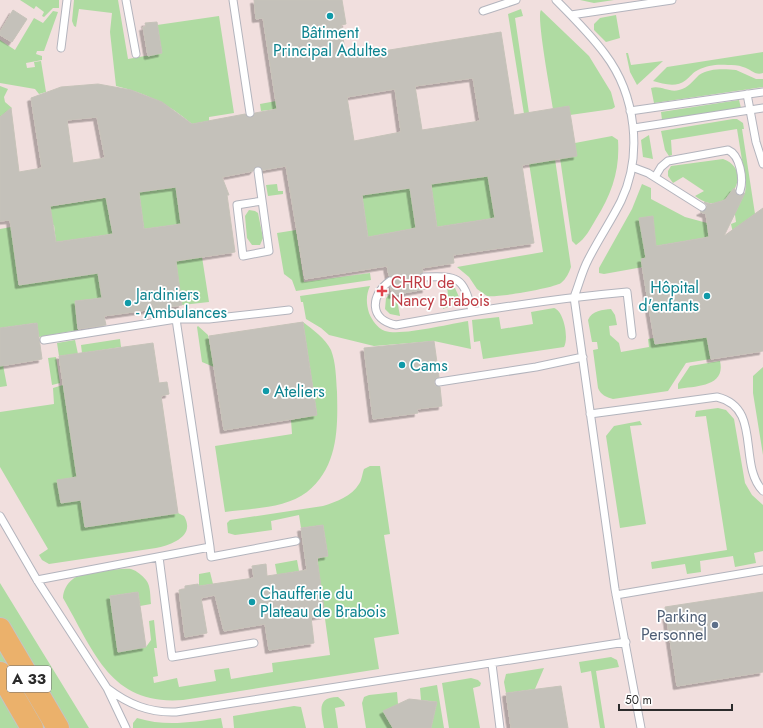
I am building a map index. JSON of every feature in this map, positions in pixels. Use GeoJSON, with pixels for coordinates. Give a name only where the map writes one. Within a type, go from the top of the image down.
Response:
{"type":"FeatureCollection","features":[{"type":"Feature","properties":{"kind":"highway","name":"A 33"},"geometry":{"type":"LineString","coordinates":[[0,629],[58,728]]}},
{"type":"Feature","properties":{"kind":"highway","name":"A 33"},"geometry":{"type":"LineString","coordinates":[[0,673],[32,728]]}},
{"type":"Feature","properties":{"kind":"lane"},"geometry":{"type":"LineString","coordinates":[[61,48],[67,0]]}},
{"type":"Feature","properties":{"kind":"lane"},"geometry":{"type":"LineString","coordinates":[[126,0],[136,54]]}},
{"type":"Feature","properties":{"kind":"lane"},"geometry":{"type":"LineString","coordinates":[[233,0],[250,113]]}},
{"type":"Feature","properties":{"kind":"lane"},"geometry":{"type":"LineString","coordinates":[[483,11],[516,0]]}},
{"type":"Feature","properties":{"kind":"lane"},"geometry":{"type":"LineString","coordinates":[[556,0],[605,54],[616,70],[623,84],[634,128],[632,167],[621,201],[587,261],[574,297],[616,595],[641,728]]}},
{"type":"Feature","properties":{"kind":"lane"},"geometry":{"type":"LineString","coordinates":[[571,15],[672,0]]}},
{"type":"Feature","properties":{"kind":"lane"},"geometry":{"type":"LineString","coordinates":[[630,111],[763,92]]}},
{"type":"Feature","properties":{"kind":"lane"},"geometry":{"type":"LineString","coordinates":[[747,94],[756,142],[763,164]]}},
{"type":"Feature","properties":{"kind":"lane"},"geometry":{"type":"LineString","coordinates":[[634,128],[763,108]]}},
{"type":"Feature","properties":{"kind":"lane"},"geometry":{"type":"LineString","coordinates":[[655,177],[661,167],[668,161],[728,150],[731,151],[736,158],[742,181],[740,191]]}},
{"type":"Feature","properties":{"kind":"lane"},"geometry":{"type":"LineString","coordinates":[[632,167],[655,177],[702,207]]}},
{"type":"Feature","properties":{"kind":"lane"},"geometry":{"type":"LineString","coordinates":[[258,171],[269,251],[244,256],[237,205],[262,201]]}},
{"type":"Feature","properties":{"kind":"lane"},"geometry":{"type":"LineString","coordinates":[[424,277],[450,276],[458,280],[466,290],[472,311]]}},
{"type":"Feature","properties":{"kind":"lane"},"geometry":{"type":"LineString","coordinates":[[390,281],[378,292],[375,306],[378,314],[390,324],[396,325],[472,311],[574,297],[627,292],[632,335]]}},
{"type":"Feature","properties":{"kind":"lane"},"geometry":{"type":"LineString","coordinates":[[44,340],[176,319],[209,319],[289,310]]}},
{"type":"Feature","properties":{"kind":"lane"},"geometry":{"type":"LineString","coordinates":[[176,319],[211,557],[296,541]]}},
{"type":"Feature","properties":{"kind":"lane"},"geometry":{"type":"LineString","coordinates":[[439,382],[536,367],[583,357]]}},
{"type":"Feature","properties":{"kind":"lane"},"geometry":{"type":"LineString","coordinates":[[590,414],[717,397],[732,401],[744,415],[755,480],[763,491]]}},
{"type":"Feature","properties":{"kind":"lane"},"geometry":{"type":"LineString","coordinates":[[0,516],[37,580],[107,688],[126,728]]}},
{"type":"Feature","properties":{"kind":"lane"},"geometry":{"type":"LineString","coordinates":[[37,580],[210,547]]}},
{"type":"Feature","properties":{"kind":"lane"},"geometry":{"type":"LineString","coordinates":[[159,556],[172,657],[254,643]]}},
{"type":"Feature","properties":{"kind":"lane"},"geometry":{"type":"LineString","coordinates":[[616,595],[763,570]]}},
{"type":"Feature","properties":{"kind":"lane"},"geometry":{"type":"LineString","coordinates":[[107,688],[119,697],[144,709],[156,712],[176,712],[626,642]]}},
{"type":"Feature","properties":{"kind":"lane"},"geometry":{"type":"LineString","coordinates":[[492,664],[500,728]]}},
{"type":"Feature","properties":{"kind":"shaded area","name":"CHRU de Nancy Brabois"},"geometry":{"type":"Polygon","coordinates":[[[0,0],[763,0],[763,728],[89,728],[0,583],[0,0]]]}},
{"type":"Feature","properties":{"kind":"green space"},"geometry":{"type":"Polygon","coordinates":[[[20,0],[59,0],[59,8],[53,8],[44,17],[42,16],[44,12],[36,6],[34,9],[20,0]]]}},
{"type":"Feature","properties":{"kind":"green space"},"geometry":{"type":"Polygon","coordinates":[[[74,0],[118,0],[128,59],[162,53],[157,25],[219,16],[234,113],[209,117],[209,121],[192,124],[156,100],[137,92],[116,86],[110,32],[112,13],[79,9],[76,27],[72,21],[74,0]]]}},
{"type":"Feature","properties":{"kind":"green space"},"geometry":{"type":"Polygon","coordinates":[[[580,0],[614,0],[594,3],[580,0]]]}},
{"type":"Feature","properties":{"kind":"green space"},"geometry":{"type":"Polygon","coordinates":[[[521,9],[523,16],[515,18],[529,113],[524,114],[508,14],[521,9]]]}},
{"type":"Feature","properties":{"kind":"green space"},"geometry":{"type":"Polygon","coordinates":[[[541,10],[589,56],[611,92],[615,107],[612,109],[570,115],[553,109],[540,26],[541,10]]]}},
{"type":"Feature","properties":{"kind":"green space"},"geometry":{"type":"Polygon","coordinates":[[[53,11],[58,12],[44,51],[37,51],[36,54],[42,56],[42,60],[26,63],[27,68],[35,67],[34,62],[41,61],[46,92],[39,94],[35,89],[0,83],[0,40],[15,50],[34,18],[43,23],[53,11]]]}},
{"type":"Feature","properties":{"kind":"green space"},"geometry":{"type":"Polygon","coordinates":[[[616,15],[620,38],[606,42],[594,30],[594,24],[600,18],[616,15]]]}},
{"type":"Feature","properties":{"kind":"green space"},"geometry":{"type":"Polygon","coordinates":[[[763,52],[763,73],[760,74],[737,65],[716,65],[705,67],[696,71],[686,80],[678,84],[670,85],[653,81],[667,67],[763,52]]]}},
{"type":"Feature","properties":{"kind":"green space"},"geometry":{"type":"Polygon","coordinates":[[[626,53],[628,53],[631,65],[663,61],[637,85],[630,72],[626,53]]]}},
{"type":"Feature","properties":{"kind":"green space"},"geometry":{"type":"Polygon","coordinates":[[[722,69],[736,70],[756,79],[763,79],[763,87],[654,103],[651,88],[658,87],[675,91],[688,86],[699,75],[707,71],[722,69]]]}},
{"type":"Feature","properties":{"kind":"green space"},"geometry":{"type":"Polygon","coordinates":[[[0,86],[8,89],[4,97],[5,102],[12,108],[0,117],[0,86]]]}},
{"type":"Feature","properties":{"kind":"green space"},"geometry":{"type":"Polygon","coordinates":[[[739,100],[741,108],[662,120],[661,112],[739,100]]]}},
{"type":"Feature","properties":{"kind":"green space"},"geometry":{"type":"Polygon","coordinates":[[[276,101],[277,109],[261,111],[260,104],[276,101]]]}},
{"type":"Feature","properties":{"kind":"green space"},"geometry":{"type":"Polygon","coordinates":[[[737,119],[743,123],[744,129],[742,129],[755,214],[733,233],[731,224],[736,222],[734,208],[745,193],[746,185],[737,129],[671,140],[672,155],[669,156],[665,150],[661,131],[737,119]]]}},
{"type":"Feature","properties":{"kind":"green space"},"geometry":{"type":"Polygon","coordinates":[[[649,135],[653,159],[643,157],[641,140],[649,135]]]}},
{"type":"Feature","properties":{"kind":"green space"},"geometry":{"type":"Polygon","coordinates":[[[612,136],[618,140],[618,161],[614,181],[602,209],[592,226],[576,245],[572,241],[560,158],[575,143],[612,136]]]}},
{"type":"Feature","properties":{"kind":"green space"},"geometry":{"type":"Polygon","coordinates":[[[555,159],[571,267],[568,274],[561,283],[556,285],[513,294],[487,296],[477,289],[469,277],[457,267],[543,252],[529,163],[555,159]]]}},
{"type":"Feature","properties":{"kind":"green space"},"geometry":{"type":"Polygon","coordinates":[[[723,159],[732,164],[738,178],[732,193],[718,203],[707,203],[695,196],[704,191],[683,177],[673,183],[668,176],[668,171],[671,166],[723,159]]]}},
{"type":"Feature","properties":{"kind":"green space"},"geometry":{"type":"Polygon","coordinates":[[[488,176],[495,218],[437,227],[431,184],[488,176]]]}},
{"type":"Feature","properties":{"kind":"green space"},"geometry":{"type":"Polygon","coordinates":[[[277,184],[278,191],[283,191],[283,194],[268,196],[266,185],[277,184]]]}},
{"type":"Feature","properties":{"kind":"green space"},"geometry":{"type":"Polygon","coordinates":[[[642,184],[651,188],[651,199],[685,217],[707,223],[709,237],[644,248],[646,258],[643,267],[604,274],[599,273],[599,268],[632,209],[642,184]]]}},
{"type":"Feature","properties":{"kind":"green space"},"geometry":{"type":"Polygon","coordinates":[[[176,187],[181,224],[144,229],[139,192],[176,187]]]}},
{"type":"Feature","properties":{"kind":"green space"},"geometry":{"type":"Polygon","coordinates":[[[410,188],[416,228],[368,237],[362,195],[410,188]]]}},
{"type":"Feature","properties":{"kind":"green space"},"geometry":{"type":"Polygon","coordinates":[[[111,197],[114,215],[109,216],[113,234],[56,242],[54,225],[49,225],[46,207],[111,197]]]}},
{"type":"Feature","properties":{"kind":"green space"},"geometry":{"type":"Polygon","coordinates":[[[249,210],[258,213],[263,238],[260,245],[252,245],[247,238],[245,216],[249,210]]]}},
{"type":"Feature","properties":{"kind":"green space"},"geometry":{"type":"Polygon","coordinates":[[[11,227],[19,285],[202,257],[209,302],[182,305],[178,279],[102,298],[75,301],[78,330],[39,337],[36,323],[0,328],[0,229],[11,227]]]}},
{"type":"Feature","properties":{"kind":"green space"},"geometry":{"type":"Polygon","coordinates":[[[296,230],[304,282],[370,273],[371,280],[296,291],[292,280],[284,274],[277,233],[296,230]]]}},
{"type":"Feature","properties":{"kind":"green space"},"geometry":{"type":"Polygon","coordinates":[[[447,285],[455,288],[459,297],[456,304],[443,309],[442,298],[448,296],[447,285]]]}},
{"type":"Feature","properties":{"kind":"green space"},"geometry":{"type":"Polygon","coordinates":[[[370,286],[367,306],[375,324],[382,330],[402,332],[468,321],[471,349],[434,341],[374,346],[329,335],[306,319],[303,302],[301,302],[300,296],[370,286]]]}},
{"type":"Feature","properties":{"kind":"green space"},"geometry":{"type":"Polygon","coordinates":[[[392,292],[392,295],[396,294],[400,316],[390,314],[385,309],[386,298],[392,292]]]}},
{"type":"Feature","properties":{"kind":"green space"},"geometry":{"type":"Polygon","coordinates":[[[554,308],[558,310],[565,325],[566,338],[564,347],[483,359],[480,341],[474,342],[472,320],[499,317],[501,329],[533,324],[531,312],[554,308]]]}},
{"type":"Feature","properties":{"kind":"green space"},"geometry":{"type":"Polygon","coordinates":[[[611,309],[615,315],[617,325],[609,326],[610,335],[619,343],[621,352],[649,347],[648,339],[654,338],[655,344],[707,337],[711,359],[686,363],[668,391],[613,399],[602,394],[598,388],[593,350],[598,349],[597,342],[592,342],[588,320],[595,312],[611,309]]]}},
{"type":"Feature","properties":{"kind":"green space"},"geometry":{"type":"Polygon","coordinates":[[[303,322],[326,342],[331,350],[334,360],[336,371],[337,420],[334,446],[330,459],[325,471],[317,482],[307,492],[298,498],[289,502],[268,507],[225,512],[215,446],[292,434],[291,420],[317,415],[303,322]]]}},
{"type":"Feature","properties":{"kind":"green space"},"geometry":{"type":"Polygon","coordinates":[[[198,326],[208,335],[214,367],[202,362],[198,326]]]}},
{"type":"Feature","properties":{"kind":"green space"},"geometry":{"type":"Polygon","coordinates":[[[120,339],[121,347],[82,353],[81,345],[120,339]]]}},
{"type":"Feature","properties":{"kind":"green space"},"geometry":{"type":"Polygon","coordinates":[[[75,340],[78,354],[59,356],[57,343],[75,340]]]}},
{"type":"Feature","properties":{"kind":"green space"},"geometry":{"type":"Polygon","coordinates":[[[56,357],[60,383],[52,385],[48,358],[56,357]]]}},
{"type":"Feature","properties":{"kind":"green space"},"geometry":{"type":"Polygon","coordinates":[[[720,361],[721,370],[718,376],[708,384],[678,389],[678,384],[690,366],[720,361]]]}},
{"type":"Feature","properties":{"kind":"green space"},"geometry":{"type":"Polygon","coordinates":[[[3,365],[7,386],[0,387],[0,366],[3,365]]]}},
{"type":"Feature","properties":{"kind":"green space"},"geometry":{"type":"Polygon","coordinates":[[[763,367],[763,455],[753,393],[753,376],[763,367]]]}},
{"type":"Feature","properties":{"kind":"green space"},"geometry":{"type":"Polygon","coordinates":[[[63,385],[85,527],[178,513],[184,516],[187,523],[187,529],[175,542],[156,548],[49,564],[42,560],[39,555],[48,549],[0,467],[0,412],[54,404],[53,388],[63,385]]]}},
{"type":"Feature","properties":{"kind":"green space"},"geometry":{"type":"Polygon","coordinates":[[[718,408],[726,410],[734,419],[745,483],[752,495],[763,505],[763,551],[754,553],[756,563],[735,567],[733,556],[700,561],[701,572],[687,574],[685,564],[652,569],[651,562],[727,550],[706,416],[695,417],[696,411],[718,408]]]}},
{"type":"Feature","properties":{"kind":"green space"},"geometry":{"type":"Polygon","coordinates":[[[640,421],[642,425],[630,426],[646,524],[620,528],[606,436],[614,426],[640,421]]]}},
{"type":"Feature","properties":{"kind":"green space"},"geometry":{"type":"Polygon","coordinates":[[[370,466],[380,466],[390,534],[384,535],[399,634],[374,638],[379,669],[183,700],[158,700],[138,694],[121,684],[107,671],[95,655],[63,598],[67,585],[73,579],[84,575],[110,570],[131,569],[143,576],[149,585],[151,604],[140,606],[138,592],[110,596],[118,651],[146,647],[151,640],[149,621],[154,620],[157,648],[154,648],[158,676],[153,677],[154,683],[177,678],[179,687],[216,681],[214,670],[229,668],[231,679],[273,672],[272,663],[330,655],[318,568],[318,558],[328,556],[323,525],[301,528],[299,515],[271,521],[272,530],[235,535],[228,533],[227,523],[230,520],[323,506],[333,503],[343,498],[356,488],[360,482],[364,469],[370,466]]]}},
{"type":"Feature","properties":{"kind":"green space"},"geometry":{"type":"Polygon","coordinates":[[[297,560],[299,571],[277,575],[275,564],[297,560]]]}},
{"type":"Feature","properties":{"kind":"green space"},"geometry":{"type":"Polygon","coordinates":[[[210,572],[213,584],[199,586],[199,574],[210,572]]]}},
{"type":"Feature","properties":{"kind":"green space"},"geometry":{"type":"Polygon","coordinates":[[[0,583],[89,728],[0,728],[0,583]]]}},
{"type":"Feature","properties":{"kind":"green space"},"geometry":{"type":"Polygon","coordinates":[[[611,657],[617,660],[619,667],[596,671],[605,728],[600,728],[591,671],[581,673],[579,662],[611,657]]]}},
{"type":"Feature","properties":{"kind":"green space"},"geometry":{"type":"Polygon","coordinates":[[[544,668],[535,689],[506,693],[504,682],[506,674],[544,668]]]}},
{"type":"Feature","properties":{"kind":"green space"},"geometry":{"type":"Polygon","coordinates":[[[471,678],[478,680],[481,683],[480,686],[473,688],[480,728],[449,728],[442,683],[471,678]]]}},
{"type":"Feature","properties":{"kind":"green space"},"geometry":{"type":"Polygon","coordinates":[[[437,685],[444,728],[431,728],[437,702],[421,700],[420,688],[437,685]]]}},
{"type":"Feature","properties":{"kind":"green space"},"geometry":{"type":"Polygon","coordinates":[[[397,692],[398,704],[393,728],[366,728],[362,703],[364,697],[369,695],[397,692]]]}},
{"type":"Feature","properties":{"kind":"green space"},"geometry":{"type":"Polygon","coordinates":[[[338,697],[344,702],[345,706],[335,708],[338,728],[324,728],[321,712],[323,703],[331,698],[338,697]]]}},
{"type":"Feature","properties":{"kind":"green space"},"geometry":{"type":"Polygon","coordinates":[[[294,706],[301,707],[306,728],[234,728],[233,716],[294,706]]]}},
{"type":"Feature","properties":{"kind":"green space"},"geometry":{"type":"Polygon","coordinates":[[[137,718],[148,721],[179,723],[221,718],[223,728],[133,728],[133,723],[137,718]]]}},
{"type":"Feature","properties":{"kind":"building"},"geometry":{"type":"Polygon","coordinates":[[[254,0],[342,0],[346,24],[341,25],[346,57],[501,32],[514,115],[569,106],[577,156],[522,165],[534,243],[453,255],[454,263],[422,268],[423,272],[419,278],[424,282],[426,289],[392,295],[391,287],[395,280],[393,277],[389,276],[387,266],[305,279],[286,166],[263,170],[257,166],[253,171],[222,177],[229,195],[227,195],[235,252],[176,261],[182,305],[104,316],[106,325],[78,329],[75,301],[102,298],[98,273],[19,285],[10,220],[0,221],[0,117],[11,108],[19,172],[42,168],[31,98],[61,87],[98,84],[131,90],[162,102],[192,124],[245,114],[251,118],[255,113],[277,109],[263,18],[256,19],[254,0]],[[473,78],[415,86],[422,130],[480,121],[473,78]],[[395,89],[347,97],[354,141],[401,132],[395,89]],[[97,117],[67,120],[73,163],[105,158],[97,117]],[[488,176],[431,184],[437,227],[495,218],[488,176]],[[176,187],[139,192],[144,229],[181,224],[176,187]],[[410,188],[362,195],[368,237],[416,228],[410,188]],[[106,197],[50,206],[56,242],[113,234],[106,197]]]}},
{"type":"Feature","properties":{"kind":"building"},"geometry":{"type":"Polygon","coordinates":[[[13,10],[27,19],[12,42],[0,35],[0,32],[13,10]]]}},
{"type":"Feature","properties":{"kind":"building"},"geometry":{"type":"Polygon","coordinates":[[[157,22],[162,53],[148,56],[143,27],[146,27],[145,23],[157,22]]]}},
{"type":"Feature","properties":{"kind":"building","name":"Hôpital d'enfants"},"geometry":{"type":"Polygon","coordinates":[[[734,188],[739,196],[745,193],[724,236],[763,208],[763,351],[711,359],[707,337],[655,344],[641,259],[646,258],[639,218],[653,216],[656,246],[709,237],[706,214],[700,212],[706,209],[707,205],[704,202],[711,204],[725,200],[734,188]]]}},
{"type":"Feature","properties":{"kind":"building","name":"Ateliers"},"geometry":{"type":"Polygon","coordinates":[[[303,322],[317,415],[224,430],[209,336],[303,322]]]}},
{"type":"Feature","properties":{"kind":"building"},"geometry":{"type":"Polygon","coordinates":[[[37,323],[42,359],[0,366],[0,328],[37,323]]]}},
{"type":"Feature","properties":{"kind":"building","name":"Cams"},"geometry":{"type":"Polygon","coordinates":[[[434,341],[439,377],[436,378],[434,382],[435,385],[440,387],[442,406],[417,409],[418,413],[373,419],[364,348],[434,341]]]}},
{"type":"Feature","properties":{"kind":"building"},"geometry":{"type":"Polygon","coordinates":[[[153,343],[159,383],[167,382],[169,394],[161,396],[178,513],[85,527],[81,500],[61,503],[57,480],[77,477],[59,356],[153,343]]]}},
{"type":"Feature","properties":{"kind":"building","name":"Chaufferie du Plateau de Brabois"},"geometry":{"type":"Polygon","coordinates":[[[323,525],[328,556],[317,558],[325,615],[311,617],[314,643],[269,650],[265,624],[224,631],[215,595],[201,598],[207,633],[185,637],[179,590],[185,589],[185,586],[198,584],[199,586],[254,578],[252,566],[266,564],[267,576],[307,570],[301,528],[323,525]]]}},
{"type":"Feature","properties":{"kind":"building"},"geometry":{"type":"Polygon","coordinates":[[[138,592],[146,647],[118,652],[110,596],[138,592]]]}},
{"type":"Feature","properties":{"kind":"building","name":"Parking Personnel"},"geometry":{"type":"Polygon","coordinates":[[[763,592],[763,672],[677,686],[665,607],[763,592]]]}},
{"type":"Feature","properties":{"kind":"building"},"geometry":{"type":"Polygon","coordinates":[[[561,686],[568,728],[511,728],[506,693],[561,686]]]}},
{"type":"Feature","properties":{"kind":"building"},"geometry":{"type":"Polygon","coordinates":[[[409,699],[437,702],[431,728],[393,728],[383,711],[409,699]]]}},
{"type":"Feature","properties":{"kind":"place","name":"Bâtiment Principal Adultes"},"geometry":{"type":"Point","coordinates":[330,16]}},
{"type":"Feature","properties":{"kind":"place","name":"CHRU de Nancy Brabois"},"geometry":{"type":"Point","coordinates":[382,291]}},
{"type":"Feature","properties":{"kind":"place","name":"Hôpital d'enfants"},"geometry":{"type":"Point","coordinates":[707,296]}},
{"type":"Feature","properties":{"kind":"place","name":"Jardiniers - Ambulances"},"geometry":{"type":"Point","coordinates":[128,303]}},
{"type":"Feature","properties":{"kind":"place","name":"Cams"},"geometry":{"type":"Point","coordinates":[402,365]}},
{"type":"Feature","properties":{"kind":"place","name":"Ateliers"},"geometry":{"type":"Point","coordinates":[266,391]}},
{"type":"Feature","properties":{"kind":"place","name":"Chaufferie du Plateau de Brabois"},"geometry":{"type":"Point","coordinates":[252,602]}},
{"type":"Feature","properties":{"kind":"place","name":"Parking Personnel"},"geometry":{"type":"Point","coordinates":[715,625]}}]}
